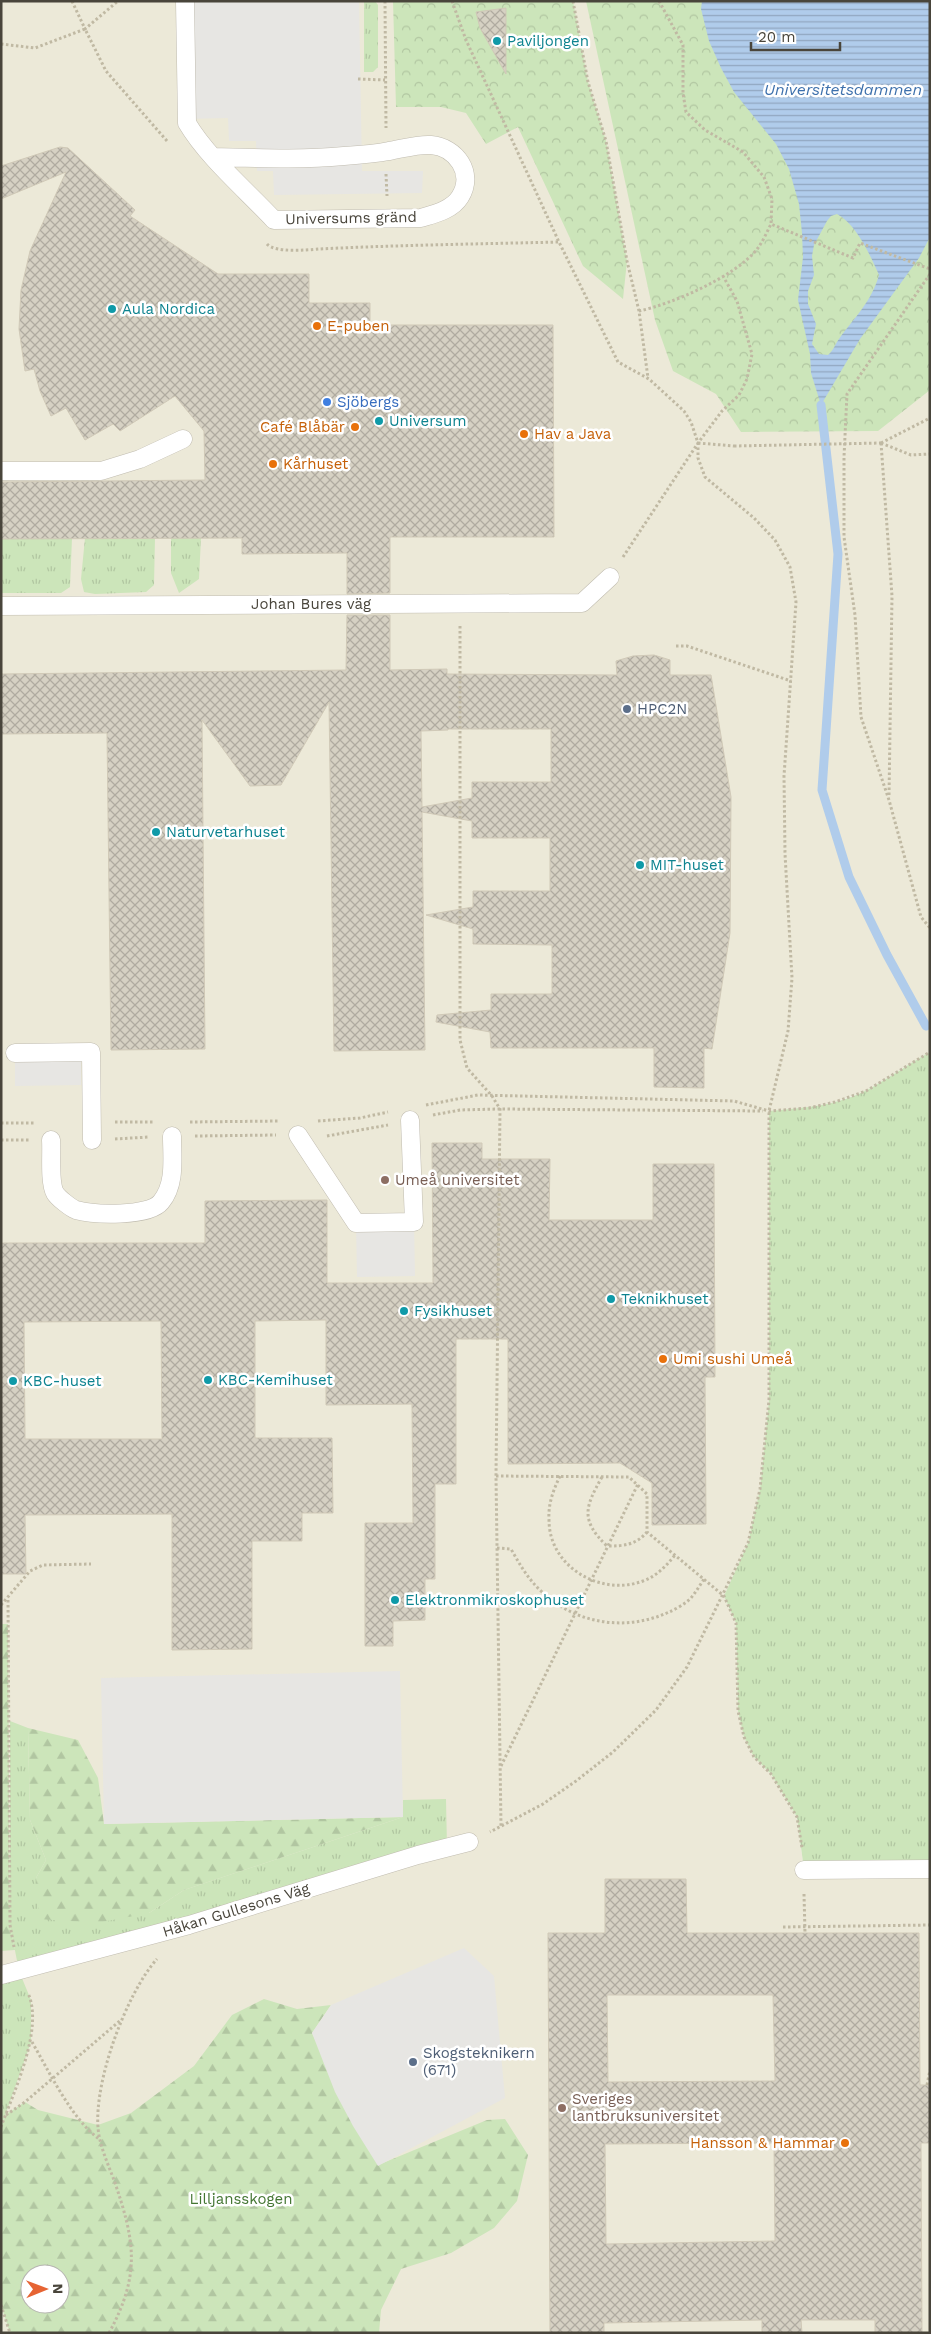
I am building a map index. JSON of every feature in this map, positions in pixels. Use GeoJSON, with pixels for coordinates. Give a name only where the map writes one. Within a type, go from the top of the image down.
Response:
{"type":"FeatureCollection","features":[{"type":"Feature","properties":{"kind":"lane","name":"Universums gränd"},"geometry":{"type":"LineString","coordinates":[[185,1],[187,123],[195,136],[214,157],[274,220],[387,220],[421,218],[444,210],[460,197],[465,184],[465,170],[458,158],[447,150],[430,145],[386,152],[300,159],[214,157]]}},
{"type":"Feature","properties":{"kind":"lane"},"geometry":{"type":"LineString","coordinates":[[1,471],[101,470],[140,459],[183,439]]}},
{"type":"Feature","properties":{"kind":"lane","name":"Johan Bures väg"},"geometry":{"type":"LineString","coordinates":[[1,606],[582,603],[610,577]]}},
{"type":"Feature","properties":{"kind":"lane"},"geometry":{"type":"LineString","coordinates":[[14,1053],[91,1052],[92,1140]]}},
{"type":"Feature","properties":{"kind":"lane"},"geometry":{"type":"LineString","coordinates":[[298,1136],[356,1223],[414,1222],[410,1120]]}},
{"type":"Feature","properties":{"kind":"lane"},"geometry":{"type":"LineString","coordinates":[[51,1140],[52,1175],[56,1193],[74,1210],[95,1213],[144,1212],[160,1204],[169,1191],[172,1171],[172,1136]]}},
{"type":"Feature","properties":{"kind":"lane","name":"Håkan Gullesons Väg"},"geometry":{"type":"LineString","coordinates":[[1,1975],[189,1925],[418,1854],[469,1842]]}},
{"type":"Feature","properties":{"kind":"lane"},"geometry":{"type":"LineString","coordinates":[[804,1870],[930,1869]]}},
{"type":"Feature","properties":{"kind":"path"},"geometry":{"type":"LineString","coordinates":[[72,1],[85,30],[118,1]]}},
{"type":"Feature","properties":{"kind":"path"},"geometry":{"type":"LineString","coordinates":[[385,1],[387,246]]}},
{"type":"Feature","properties":{"kind":"path"},"geometry":{"type":"LineString","coordinates":[[452,1],[466,40],[559,242],[618,362],[648,379],[684,411],[691,422],[698,443],[698,458],[705,477],[754,518],[775,540],[790,567],[796,602],[784,776],[785,854],[792,978],[788,1031],[769,1112],[769,1400],[760,1489],[748,1543],[724,1596],[687,1667],[656,1710],[613,1752],[544,1804],[469,1842]]}},
{"type":"Feature","properties":{"kind":"path"},"geometry":{"type":"LineString","coordinates":[[573,1],[588,82],[606,141],[627,261],[639,311],[648,379]]}},
{"type":"Feature","properties":{"kind":"path"},"geometry":{"type":"LineString","coordinates":[[639,311],[674,302],[723,276],[758,249],[771,224],[772,199],[764,177],[743,152],[705,130],[686,112],[682,94],[683,45],[658,1]]}},
{"type":"Feature","properties":{"kind":"path"},"geometry":{"type":"LineString","coordinates":[[1,44],[34,48]]}},
{"type":"Feature","properties":{"kind":"path"},"geometry":{"type":"LineString","coordinates":[[358,79],[385,80]]}},
{"type":"Feature","properties":{"kind":"path"},"geometry":{"type":"LineString","coordinates":[[771,224],[853,258],[860,243],[930,269]]}},
{"type":"Feature","properties":{"kind":"path"},"geometry":{"type":"LineString","coordinates":[[930,274],[847,394],[844,457],[844,536],[855,615],[861,717],[889,800],[921,917],[930,928]]}},
{"type":"Feature","properties":{"kind":"path"},"geometry":{"type":"LineString","coordinates":[[610,577],[698,443],[722,411],[739,395],[747,379],[752,354],[737,301],[723,276]]}},
{"type":"Feature","properties":{"kind":"path"},"geometry":{"type":"LineString","coordinates":[[881,443],[930,418]]}},
{"type":"Feature","properties":{"kind":"path"},"geometry":{"type":"LineString","coordinates":[[698,443],[734,446],[881,443],[911,455],[930,454]]}},
{"type":"Feature","properties":{"kind":"path"},"geometry":{"type":"LineString","coordinates":[[881,443],[892,596],[889,800]]}},
{"type":"Feature","properties":{"kind":"path"},"geometry":{"type":"LineString","coordinates":[[460,604],[460,1040],[467,1068],[500,1108],[496,1476],[501,1827]]}},
{"type":"Feature","properties":{"kind":"path"},"geometry":{"type":"LineString","coordinates":[[676,646],[687,646],[791,681]]}},
{"type":"Feature","properties":{"kind":"path"},"geometry":{"type":"LineString","coordinates":[[769,1112],[810,1108],[866,1091],[930,1052]]}},
{"type":"Feature","properties":{"kind":"path"},"geometry":{"type":"LineString","coordinates":[[496,1476],[602,1476],[629,1477],[647,1494],[647,1532],[634,1543],[625,1546],[607,1546],[592,1532],[587,1520],[588,1506],[602,1476]]}},
{"type":"Feature","properties":{"kind":"path"},"geometry":{"type":"LineString","coordinates":[[560,1476],[549,1507],[548,1523],[558,1552],[567,1564],[579,1574],[605,1585],[631,1584],[655,1575],[676,1555]]}},
{"type":"Feature","properties":{"kind":"path"},"geometry":{"type":"LineString","coordinates":[[500,1766],[638,1484]]}},
{"type":"Feature","properties":{"kind":"path"},"geometry":{"type":"LineString","coordinates":[[647,1532],[724,1596],[736,1623],[738,1711],[744,1737],[754,1757],[771,1774],[797,1817],[804,1870],[805,1933]]}},
{"type":"Feature","properties":{"kind":"path"},"geometry":{"type":"LineString","coordinates":[[497,1548],[511,1549],[525,1574],[542,1593],[588,1620],[608,1624],[646,1621],[675,1609],[690,1598],[704,1579]]}},
{"type":"Feature","properties":{"kind":"path"},"geometry":{"type":"LineString","coordinates":[[1,1605],[8,1600],[30,1571],[43,1565],[91,1564]]}},
{"type":"Feature","properties":{"kind":"path"},"geometry":{"type":"LineString","coordinates":[[1,2126],[31,2042],[31,2000],[19,1971],[10,1925],[8,1600]]}},
{"type":"Feature","properties":{"kind":"path"},"geometry":{"type":"LineString","coordinates":[[109,2333],[127,2296],[132,2268],[132,2241],[126,2214],[100,2139],[98,2125],[107,2060],[123,2018],[145,1973],[189,1925]]}},
{"type":"Feature","properties":{"kind":"path"},"geometry":{"type":"LineString","coordinates":[[783,1927],[930,1925]]}},
{"type":"Feature","properties":{"kind":"path"},"geometry":{"type":"LineString","coordinates":[[5,2115],[25,2102],[123,2018]]}},
{"type":"Feature","properties":{"kind":"path"},"geometry":{"type":"LineString","coordinates":[[31,2042],[89,2131],[100,2139]]}},
{"type":"Feature","properties":{"kind":"path"},"geometry":{"type":"LineString","coordinates":[[927,2085],[930,2070]]}},
{"type":"Feature","properties":{"kind":"path"},"geometry":{"type":"LineString","coordinates":[[1,2305],[10,2333]]}},
{"type":"Feature","properties":{"kind":"shaded area","name":"Umeå universitet"},"geometry":{"type":"Polygon","coordinates":[[[1,1],[930,1],[930,1052],[866,1091],[835,1102],[809,1108],[769,1112],[769,1400],[760,1489],[748,1543],[724,1596],[736,1623],[738,1711],[754,1757],[771,1774],[797,1817],[804,1870],[930,1869],[930,2333],[1,2333],[1,1]]]}},
{"type":"Feature","properties":{"kind":"shaded area"},"geometry":{"type":"Polygon","coordinates":[[[182,1],[359,1],[362,171],[423,171],[422,193],[274,195],[273,171],[257,171],[256,141],[229,141],[228,118],[184,119],[182,1]]]}},
{"type":"Feature","properties":{"kind":"shaded area"},"geometry":{"type":"Polygon","coordinates":[[[81,1052],[81,1085],[15,1086],[15,1053],[81,1052]]]}},
{"type":"Feature","properties":{"kind":"shaded area"},"geometry":{"type":"Polygon","coordinates":[[[414,1222],[415,1276],[357,1277],[356,1223],[414,1222]]]}},
{"type":"Feature","properties":{"kind":"shaded area"},"geometry":{"type":"Polygon","coordinates":[[[400,1671],[403,1817],[104,1824],[101,1678],[400,1671]]]}},
{"type":"Feature","properties":{"kind":"shaded area","name":"Skogsteknikern (671)"},"geometry":{"type":"Polygon","coordinates":[[[464,1948],[494,1976],[505,2098],[378,2166],[353,2126],[335,2092],[312,2033],[331,2005],[464,1948]]]}},
{"type":"Feature","properties":{"kind":"green space"},"geometry":{"type":"Polygon","coordinates":[[[364,1],[375,1],[378,5],[378,67],[373,72],[364,72],[364,1]]]}},
{"type":"Feature","properties":{"kind":"green space"},"geometry":{"type":"Polygon","coordinates":[[[393,1],[573,1],[588,82],[606,141],[627,261],[623,299],[583,266],[518,127],[486,144],[466,113],[441,107],[396,107],[393,1]]]}},
{"type":"Feature","properties":{"kind":"green space"},"geometry":{"type":"Polygon","coordinates":[[[586,1],[930,1],[930,390],[878,431],[741,432],[716,394],[673,371],[655,320],[586,1]]]}},
{"type":"Feature","properties":{"kind":"green space"},"geometry":{"type":"Polygon","coordinates":[[[72,538],[70,587],[61,593],[1,593],[1,539],[72,538]]]}},
{"type":"Feature","properties":{"kind":"green space"},"geometry":{"type":"Polygon","coordinates":[[[85,538],[155,538],[154,585],[146,592],[95,594],[84,592],[81,579],[85,538]]]}},
{"type":"Feature","properties":{"kind":"green space"},"geometry":{"type":"Polygon","coordinates":[[[171,538],[201,538],[199,579],[179,593],[171,573],[171,538]]]}},
{"type":"Feature","properties":{"kind":"green space"},"geometry":{"type":"Polygon","coordinates":[[[930,1052],[930,1869],[804,1870],[797,1817],[771,1774],[754,1757],[744,1737],[738,1711],[736,1623],[724,1596],[748,1543],[760,1489],[769,1400],[769,1111],[794,1109],[844,1100],[875,1086],[930,1052]]]}},
{"type":"Feature","properties":{"kind":"green space"},"geometry":{"type":"Polygon","coordinates":[[[1,1624],[8,1624],[10,1925],[15,1950],[1,1951],[1,1624]]]}},
{"type":"Feature","properties":{"kind":"green space"},"geometry":{"type":"Polygon","coordinates":[[[10,1721],[28,1728],[30,1820],[46,1860],[36,1878],[149,1913],[184,1890],[403,1817],[403,1800],[446,1799],[447,1847],[19,1971],[10,1925],[10,1721]]]}},
{"type":"Feature","properties":{"kind":"green space"},"geometry":{"type":"Polygon","coordinates":[[[28,1728],[78,1740],[98,1778],[104,1824],[403,1817],[184,1890],[149,1913],[97,1923],[39,1919],[36,1878],[46,1860],[30,1820],[28,1728]]]}},
{"type":"Feature","properties":{"kind":"green space"},"geometry":{"type":"Polygon","coordinates":[[[19,1971],[31,2000],[31,2042],[1,2127],[1,1975],[19,1971]]]}},
{"type":"Feature","properties":{"kind":"green space","name":"Lilljansskogen"},"geometry":{"type":"Polygon","coordinates":[[[264,1999],[297,2009],[331,2005],[312,2033],[378,2165],[487,2120],[505,2119],[528,2155],[517,2201],[494,2228],[451,2253],[401,2269],[381,2310],[379,2333],[10,2333],[1,2305],[1,2127],[5,2115],[25,2102],[38,2110],[98,2125],[131,2113],[194,2066],[232,2015],[264,1999]]]}},
{"type":"Feature","properties":{"kind":"water","name":"Universitetsdammen"},"geometry":{"type":"Polygon","coordinates":[[[702,1],[930,1],[930,237],[919,258],[860,339],[821,405],[811,373],[810,354],[798,300],[803,257],[802,233],[799,204],[789,169],[776,144],[734,92],[709,41],[701,9],[702,1]],[[837,214],[831,216],[814,245],[812,256],[814,275],[808,291],[808,304],[816,324],[812,344],[819,354],[828,355],[832,351],[872,293],[879,275],[857,233],[837,214]]]}},
{"type":"Feature","properties":{"kind":"building","name":"Paviljongen"},"geometry":{"type":"Polygon","coordinates":[[[506,8],[506,74],[480,28],[476,12],[506,8]]]}},
{"type":"Feature","properties":{"kind":"building","name":"Universum"},"geometry":{"type":"Polygon","coordinates":[[[60,147],[68,148],[135,210],[130,216],[218,274],[309,274],[309,303],[370,303],[370,325],[553,325],[554,537],[390,537],[390,593],[347,594],[347,553],[242,554],[242,538],[1,539],[1,482],[205,480],[204,431],[175,396],[120,431],[113,424],[85,440],[66,408],[51,416],[40,391],[34,369],[25,371],[19,329],[21,290],[30,251],[66,172],[1,199],[1,166],[60,147]]]}},
{"type":"Feature","properties":{"kind":"building"},"geometry":{"type":"Polygon","coordinates":[[[347,615],[390,615],[390,670],[447,669],[447,674],[617,675],[616,661],[633,656],[654,655],[670,660],[670,675],[711,675],[731,797],[730,933],[712,1049],[704,1048],[704,1088],[654,1087],[654,1048],[491,1048],[490,1032],[436,1022],[437,1015],[491,1010],[491,994],[552,994],[552,945],[473,944],[473,929],[426,915],[473,907],[473,891],[550,891],[550,838],[472,838],[472,821],[422,812],[425,1050],[334,1051],[329,702],[281,785],[250,786],[202,720],[205,1049],[111,1050],[107,733],[1,734],[1,674],[346,670],[347,615]],[[448,729],[421,731],[422,807],[472,798],[472,782],[551,782],[551,729],[448,729]]]}},
{"type":"Feature","properties":{"kind":"building"},"geometry":{"type":"Polygon","coordinates":[[[432,1143],[482,1143],[482,1159],[550,1159],[549,1220],[653,1220],[653,1164],[714,1164],[715,1377],[705,1377],[706,1524],[652,1525],[652,1483],[620,1463],[508,1464],[508,1339],[456,1339],[456,1484],[435,1484],[435,1579],[425,1579],[425,1620],[393,1621],[393,1646],[365,1646],[365,1523],[413,1523],[412,1404],[326,1405],[326,1320],[255,1321],[255,1438],[332,1438],[333,1513],[302,1513],[302,1541],[252,1541],[252,1649],[172,1650],[172,1514],[25,1515],[26,1574],[1,1574],[1,1243],[205,1243],[205,1201],[327,1200],[327,1283],[433,1283],[432,1143]],[[161,1321],[24,1322],[25,1439],[162,1439],[161,1321]]]}},
{"type":"Feature","properties":{"kind":"building"},"geometry":{"type":"Polygon","coordinates":[[[605,1879],[686,1879],[687,1933],[919,1933],[920,2085],[930,2085],[930,2143],[921,2143],[922,2333],[875,2333],[875,2320],[801,2320],[802,2333],[762,2333],[762,2320],[604,2323],[604,2333],[550,2333],[548,1933],[605,1933],[605,1879]],[[607,1995],[608,2082],[775,2081],[773,1995],[607,1995]],[[774,2143],[605,2144],[606,2244],[775,2241],[774,2143]]]}},
{"type":"Feature","properties":{"kind":"waterway"},"geometry":{"type":"LineString","coordinates":[[821,405],[838,554],[822,790],[849,877],[887,955],[926,1026]]}},
{"type":"Feature","properties":{"kind":"place","name":"Paviljongen"},"geometry":{"type":"Point","coordinates":[497,41]}},
{"type":"Feature","properties":{"kind":"place","name":"Aula Nordica"},"geometry":{"type":"Point","coordinates":[112,309]}},
{"type":"Feature","properties":{"kind":"place","name":"E-puben"},"geometry":{"type":"Point","coordinates":[317,326]}},
{"type":"Feature","properties":{"kind":"place","name":"Sjöbergs"},"geometry":{"type":"Point","coordinates":[327,402]}},
{"type":"Feature","properties":{"kind":"place","name":"Universum"},"geometry":{"type":"Point","coordinates":[379,421]}},
{"type":"Feature","properties":{"kind":"place","name":"Café Blåbär"},"geometry":{"type":"Point","coordinates":[355,427]}},
{"type":"Feature","properties":{"kind":"place","name":"Hav a Java"},"geometry":{"type":"Point","coordinates":[524,434]}},
{"type":"Feature","properties":{"kind":"place","name":"Kårhuset"},"geometry":{"type":"Point","coordinates":[273,464]}},
{"type":"Feature","properties":{"kind":"place","name":"HPC2N"},"geometry":{"type":"Point","coordinates":[627,709]}},
{"type":"Feature","properties":{"kind":"place","name":"Naturvetarhuset"},"geometry":{"type":"Point","coordinates":[156,832]}},
{"type":"Feature","properties":{"kind":"place","name":"MIT-huset"},"geometry":{"type":"Point","coordinates":[640,865]}},
{"type":"Feature","properties":{"kind":"place","name":"Umeå universitet"},"geometry":{"type":"Point","coordinates":[385,1180]}},
{"type":"Feature","properties":{"kind":"place","name":"Teknikhuset"},"geometry":{"type":"Point","coordinates":[611,1299]}},
{"type":"Feature","properties":{"kind":"place","name":"Fysikhuset"},"geometry":{"type":"Point","coordinates":[404,1311]}},
{"type":"Feature","properties":{"kind":"place","name":"Umi sushi Umeå"},"geometry":{"type":"Point","coordinates":[663,1359]}},
{"type":"Feature","properties":{"kind":"place","name":"KBC-Kemihuset"},"geometry":{"type":"Point","coordinates":[208,1380]}},
{"type":"Feature","properties":{"kind":"place","name":"KBC-huset"},"geometry":{"type":"Point","coordinates":[13,1381]}},
{"type":"Feature","properties":{"kind":"place","name":"Elektronmikroskophuset"},"geometry":{"type":"Point","coordinates":[395,1600]}},
{"type":"Feature","properties":{"kind":"place","name":"Skogsteknikern (671)"},"geometry":{"type":"Point","coordinates":[413,2062]}},
{"type":"Feature","properties":{"kind":"place","name":"Sveriges lantbruksuniversitet"},"geometry":{"type":"Point","coordinates":[562,2108]}},
{"type":"Feature","properties":{"kind":"place","name":"Hansson & Hammar"},"geometry":{"type":"Point","coordinates":[845,2143]}}]}
